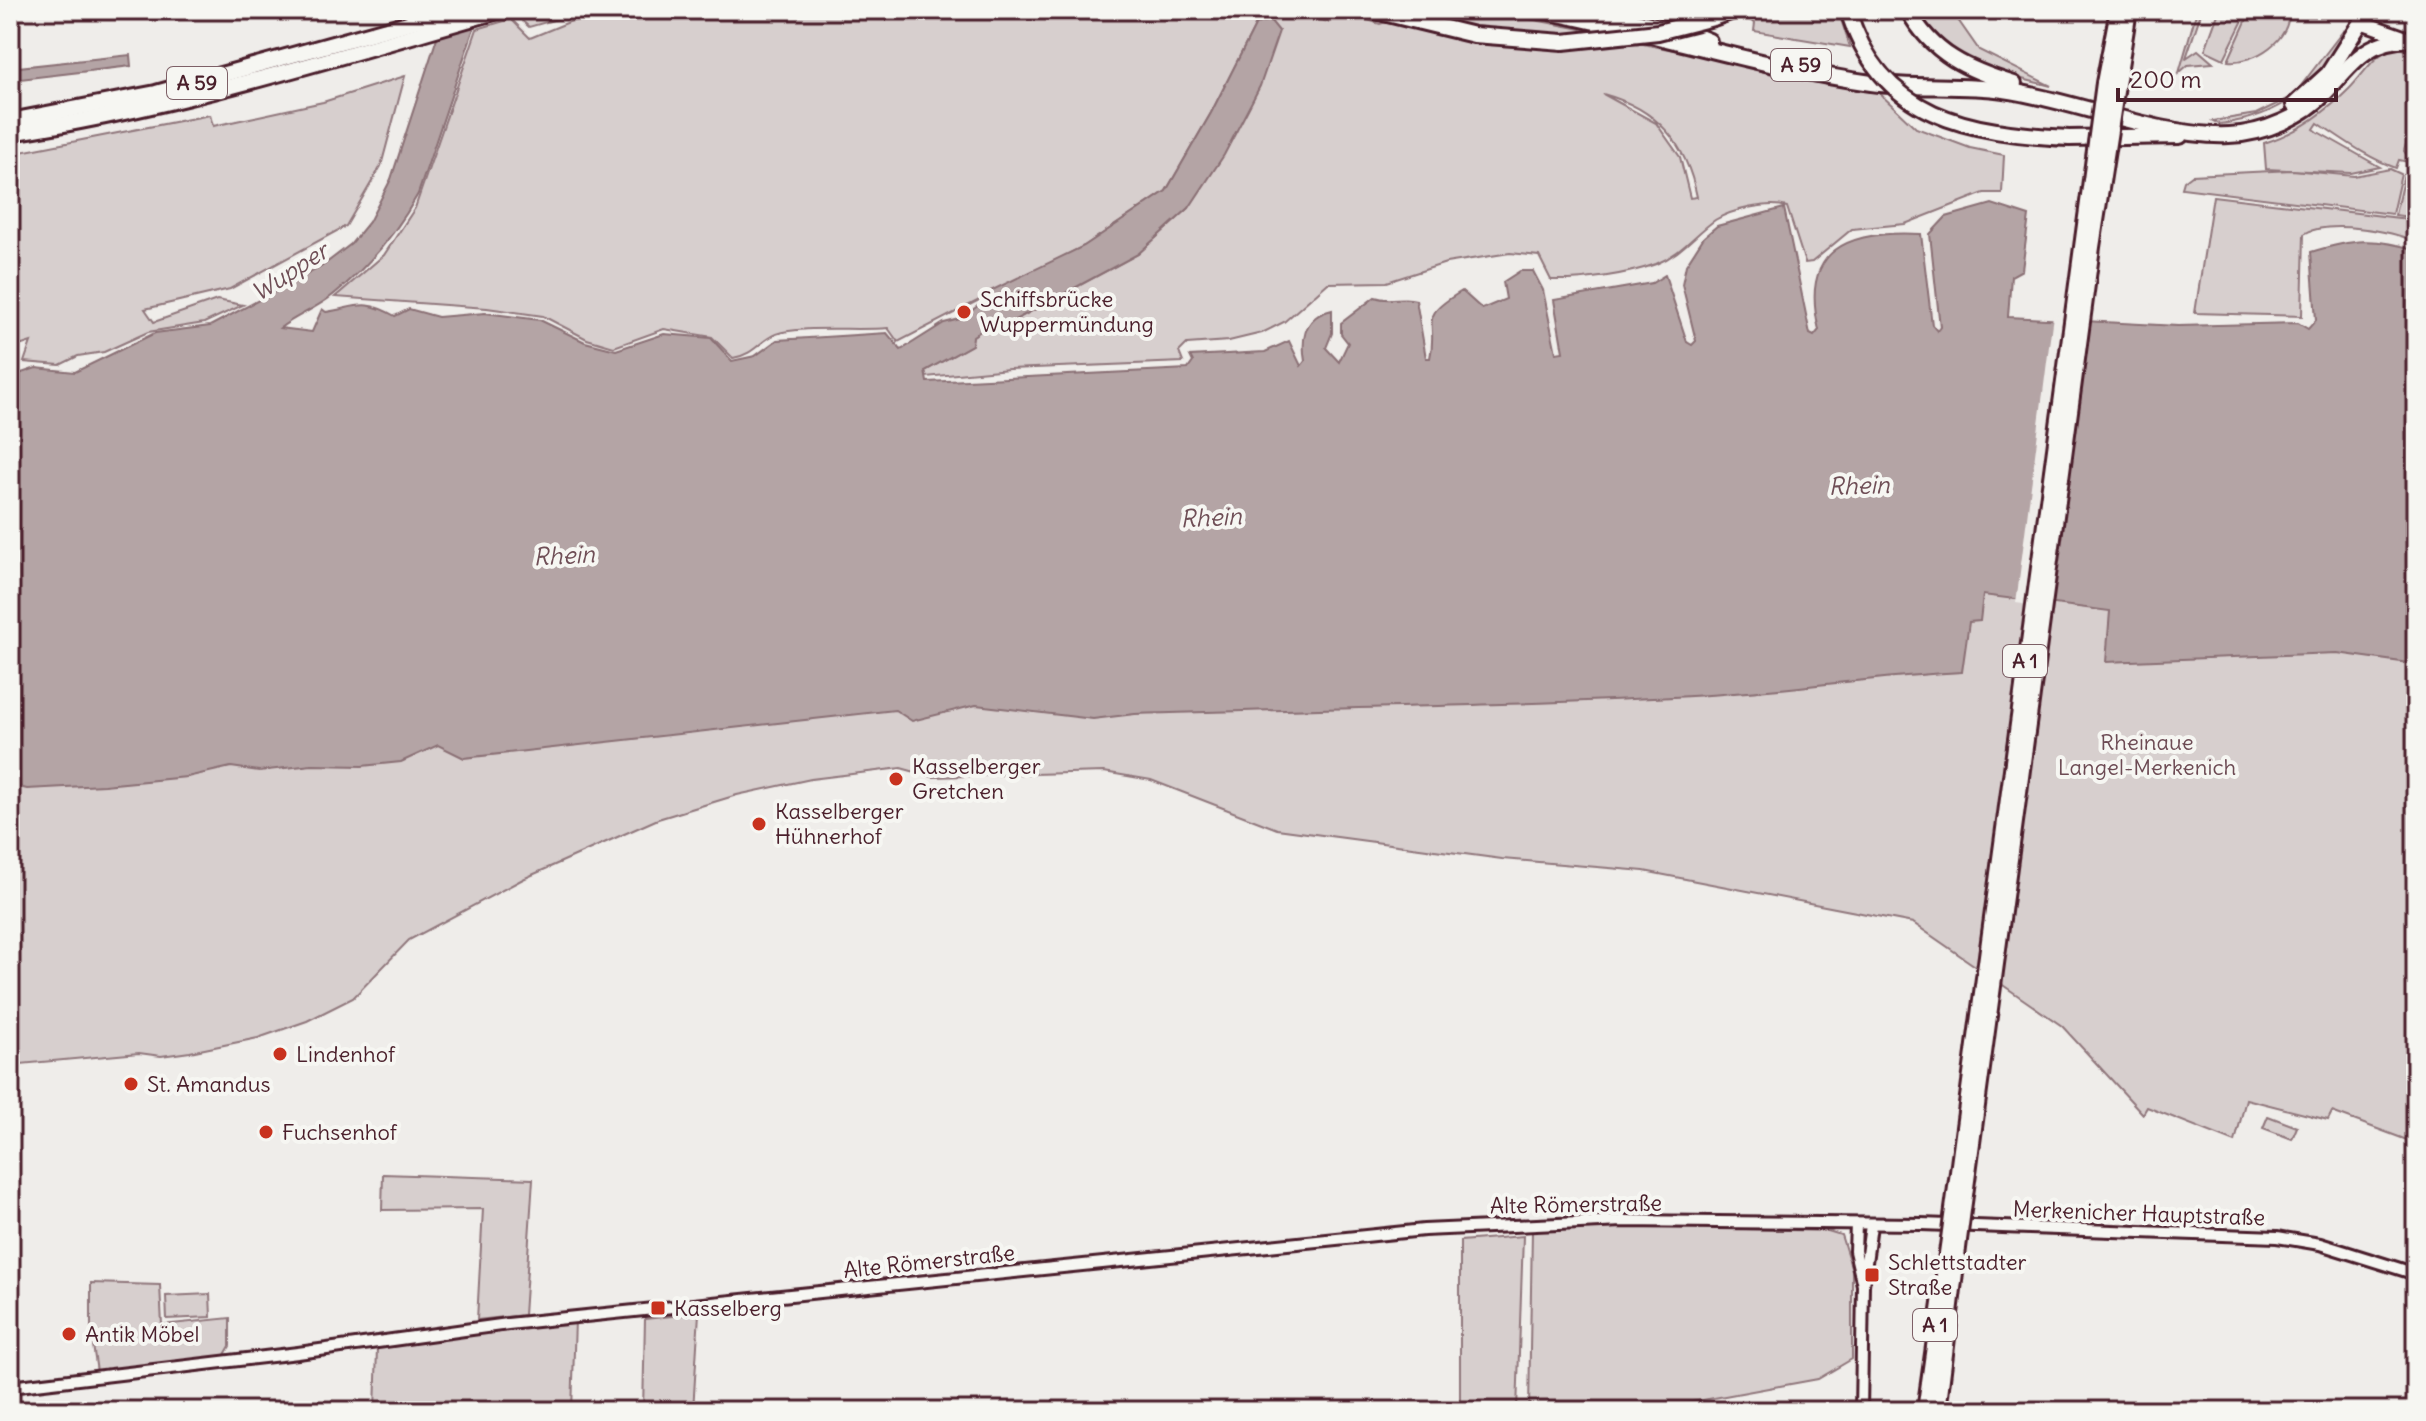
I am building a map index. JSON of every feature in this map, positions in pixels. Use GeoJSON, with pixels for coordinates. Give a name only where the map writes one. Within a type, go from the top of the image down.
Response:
{"type":"FeatureCollection","features":[{"type":"Feature","properties":{"kind":"highway","name":"A 59"},"geometry":{"type":"LineString","coordinates":[[10,133],[125,114],[380,38],[455,10]]}},
{"type":"Feature","properties":{"kind":"highway","name":"A 59"},"geometry":{"type":"LineString","coordinates":[[10,121],[156,93],[502,10]]}},
{"type":"Feature","properties":{"kind":"highway"},"geometry":{"type":"LineString","coordinates":[[1371,10],[1474,35],[1563,42],[1645,34],[1736,10]]}},
{"type":"Feature","properties":{"kind":"highway","name":"A 59"},"geometry":{"type":"LineString","coordinates":[[1539,10],[1873,83],[2004,90],[2171,128],[2219,135],[2246,133],[2285,120],[2323,95],[2337,78]]}},
{"type":"Feature","properties":{"kind":"highway","name":"A 59"},"geometry":{"type":"LineString","coordinates":[[1582,10],[1687,32],[1750,55],[1865,77],[1983,81],[2026,88],[2174,124],[2220,130],[2269,119],[2306,97],[2334,66],[2362,16]]}},
{"type":"Feature","properties":{"kind":"highway"},"geometry":{"type":"LineString","coordinates":[[1848,10],[1874,65],[1901,94],[1927,111],[1985,132],[2069,138],[2219,135]]}},
{"type":"Feature","properties":{"kind":"highway"},"geometry":{"type":"LineString","coordinates":[[1908,10],[1925,36],[1950,59],[1967,69],[2026,88]]}},
{"type":"Feature","properties":{"kind":"highway","name":"A 1"},"geometry":{"type":"LineString","coordinates":[[1925,1411],[1954,1240],[2111,84],[2118,10]]}},
{"type":"Feature","properties":{"kind":"highway","name":"A 1"},"geometry":{"type":"LineString","coordinates":[[2111,84],[2129,10]]}},
{"type":"Feature","properties":{"kind":"highway"},"geometry":{"type":"LineString","coordinates":[[2337,78],[2357,45],[2362,16]]}},
{"type":"Feature","properties":{"kind":"highway"},"geometry":{"type":"LineString","coordinates":[[2337,78],[2371,46],[2413,40]]}},
{"type":"Feature","properties":{"kind":"highway","name":"A 1"},"geometry":{"type":"LineString","coordinates":[[1938,1411],[1954,1240]]}},
{"type":"Feature","properties":{"kind":"main road"},"geometry":{"type":"LineString","coordinates":[[2362,16],[2413,40]]}},
{"type":"Feature","properties":{"kind":"street","name":"Alte Römerstraße"},"geometry":{"type":"LineString","coordinates":[[10,1387],[303,1353],[523,1322],[1424,1230],[1623,1221],[1856,1225]]}},
{"type":"Feature","properties":{"kind":"street","name":"Merkenicher Hauptstraße"},"geometry":{"type":"LineString","coordinates":[[1856,1225],[2277,1237],[2320,1244],[2416,1274]]}},
{"type":"Feature","properties":{"kind":"street"},"geometry":{"type":"LineString","coordinates":[[1856,1225],[1855,1251],[1863,1285]]}},
{"type":"Feature","properties":{"kind":"street"},"geometry":{"type":"LineString","coordinates":[[1861,1411],[1863,1285],[1871,1225]]}},
{"type":"Feature","properties":{"kind":"green space"},"geometry":{"type":"Polygon","coordinates":[[[548,10],[589,10],[529,27],[519,18],[548,10]]]}},
{"type":"Feature","properties":{"kind":"green space"},"geometry":{"type":"Polygon","coordinates":[[[617,10],[1248,10],[1331,22],[1294,10],[1336,10],[1380,24],[1386,22],[1464,40],[1523,47],[1638,43],[1876,90],[1916,128],[1970,148],[2004,155],[2002,193],[1984,193],[1905,224],[1852,229],[1812,262],[1805,263],[1787,207],[1761,206],[1722,216],[1665,260],[1618,274],[1551,280],[1539,256],[1510,253],[1446,263],[1387,282],[1328,283],[1284,322],[1262,333],[1229,341],[1187,344],[1179,352],[1183,362],[1009,369],[926,377],[925,371],[971,345],[973,336],[991,324],[1000,328],[1138,254],[1189,208],[1256,24],[1211,113],[1166,191],[1084,246],[898,342],[888,328],[787,331],[765,340],[747,354],[733,358],[712,337],[664,329],[614,347],[587,339],[543,316],[487,308],[335,297],[384,255],[415,208],[477,29],[511,19],[530,38],[569,22],[617,10]],[[1603,94],[1656,123],[1680,157],[1690,198],[1697,197],[1677,145],[1654,119],[1603,94]]]}},
{"type":"Feature","properties":{"kind":"green space"},"geometry":{"type":"Polygon","coordinates":[[[1388,10],[1482,10],[1602,33],[1550,36],[1499,34],[1388,10]]]}},
{"type":"Feature","properties":{"kind":"green space"},"geometry":{"type":"Polygon","coordinates":[[[1771,10],[1838,10],[1850,47],[1754,31],[1755,23],[1741,16],[1771,10]]]}},
{"type":"Feature","properties":{"kind":"green space"},"geometry":{"type":"Polygon","coordinates":[[[1915,10],[1951,10],[1979,50],[2051,86],[2010,76],[1974,62],[1943,42],[1915,10]]]}},
{"type":"Feature","properties":{"kind":"green space"},"geometry":{"type":"Polygon","coordinates":[[[2197,10],[2202,10],[2186,58],[2198,50],[2213,63],[2188,65],[2179,73],[2197,10]]]}},
{"type":"Feature","properties":{"kind":"green space"},"geometry":{"type":"Polygon","coordinates":[[[2213,10],[2248,10],[2224,59],[2205,50],[2218,14],[2213,10]]]}},
{"type":"Feature","properties":{"kind":"green space"},"geometry":{"type":"Polygon","coordinates":[[[2251,10],[2288,10],[2284,31],[2270,48],[2260,54],[2228,61],[2251,10]]]}},
{"type":"Feature","properties":{"kind":"green space"},"geometry":{"type":"Polygon","coordinates":[[[2343,31],[2345,35],[2334,54],[2294,97],[2260,115],[2240,121],[2219,124],[2213,121],[2256,114],[2293,96],[2343,31]]]}},
{"type":"Feature","properties":{"kind":"green space"},"geometry":{"type":"Polygon","coordinates":[[[2396,47],[2416,53],[2416,137],[2407,140],[2404,151],[2413,163],[2399,160],[2396,168],[2385,164],[2318,123],[2314,129],[2318,132],[2380,167],[2351,173],[2266,169],[2264,143],[2288,134],[2320,114],[2349,89],[2375,59],[2396,47]]]}},
{"type":"Feature","properties":{"kind":"green space"},"geometry":{"type":"Polygon","coordinates":[[[405,76],[381,166],[346,226],[230,289],[145,309],[154,322],[217,300],[243,305],[204,323],[148,332],[104,352],[78,356],[60,365],[24,362],[31,342],[10,349],[10,154],[210,115],[213,126],[323,102],[405,76]]]}},
{"type":"Feature","properties":{"kind":"green space"},"geometry":{"type":"Polygon","coordinates":[[[2390,169],[2401,174],[2392,214],[2182,188],[2184,181],[2192,175],[2292,170],[2354,176],[2390,169]]]}},
{"type":"Feature","properties":{"kind":"green space"},"geometry":{"type":"Polygon","coordinates":[[[2404,175],[2415,177],[2416,218],[2395,215],[2404,175]]]}},
{"type":"Feature","properties":{"kind":"green space"},"geometry":{"type":"Polygon","coordinates":[[[2213,196],[2416,220],[2416,242],[2359,228],[2314,230],[2304,234],[2302,316],[2195,313],[2213,196]]]}},
{"type":"Feature","properties":{"kind":"green space","name":"Rheinaue Langel-Merkenich"},"geometry":{"type":"Polygon","coordinates":[[[2416,496],[2415,1143],[2332,1112],[2328,1120],[2246,1099],[2235,1142],[2147,1107],[2143,1114],[2062,1026],[1913,923],[1644,871],[1502,859],[1277,829],[1151,780],[1104,772],[933,777],[901,768],[811,779],[737,795],[658,819],[523,879],[409,940],[353,998],[307,1021],[258,1038],[190,1052],[161,1056],[139,1053],[10,1065],[10,601],[2416,496]]]}},
{"type":"Feature","properties":{"kind":"green space"},"geometry":{"type":"Polygon","coordinates":[[[2268,1116],[2297,1127],[2292,1139],[2263,1128],[2268,1116]]]}},
{"type":"Feature","properties":{"kind":"green space"},"geometry":{"type":"Polygon","coordinates":[[[383,1174],[533,1179],[524,1315],[477,1320],[483,1209],[382,1210],[383,1174]]]}},
{"type":"Feature","properties":{"kind":"green space"},"geometry":{"type":"Polygon","coordinates":[[[1658,1227],[1828,1231],[1841,1235],[1852,1270],[1852,1359],[1818,1379],[1643,1411],[1529,1411],[1532,1230],[1658,1227]]]}},
{"type":"Feature","properties":{"kind":"green space"},"geometry":{"type":"Polygon","coordinates":[[[1523,1236],[1517,1411],[1460,1411],[1460,1241],[1523,1236]]]}},
{"type":"Feature","properties":{"kind":"green space"},"geometry":{"type":"Polygon","coordinates":[[[91,1283],[160,1285],[162,1325],[230,1318],[230,1346],[223,1358],[97,1372],[91,1332],[91,1283]]]}},
{"type":"Feature","properties":{"kind":"green space"},"geometry":{"type":"Polygon","coordinates":[[[210,1294],[211,1317],[167,1319],[166,1296],[210,1294]]]}},
{"type":"Feature","properties":{"kind":"green space"},"geometry":{"type":"Polygon","coordinates":[[[699,1313],[693,1411],[643,1411],[645,1319],[699,1313]]]}},
{"type":"Feature","properties":{"kind":"green space"},"geometry":{"type":"Polygon","coordinates":[[[575,1320],[572,1411],[375,1411],[377,1348],[575,1320]]]}},
{"type":"Feature","properties":{"kind":"water","name":"Rhein"},"geometry":{"type":"Polygon","coordinates":[[[446,10],[480,10],[418,194],[391,236],[358,273],[327,300],[280,328],[312,332],[322,309],[326,312],[368,306],[395,316],[409,309],[438,317],[485,313],[540,320],[585,342],[616,350],[664,334],[711,338],[732,361],[755,356],[777,340],[887,333],[901,350],[944,323],[960,319],[983,302],[982,295],[1084,246],[1166,191],[1211,113],[1256,24],[1270,20],[1279,31],[1260,86],[1224,155],[1189,208],[1138,254],[1000,328],[991,324],[973,336],[972,345],[925,371],[927,382],[1188,369],[1193,362],[1190,356],[1265,352],[1289,341],[1301,366],[1305,361],[1306,329],[1315,317],[1332,310],[1332,333],[1326,348],[1339,362],[1348,343],[1341,334],[1341,323],[1375,297],[1416,300],[1426,358],[1430,358],[1432,320],[1438,308],[1462,291],[1482,309],[1506,299],[1503,282],[1520,271],[1533,271],[1543,290],[1556,353],[1563,352],[1554,300],[1652,283],[1665,275],[1687,342],[1692,345],[1696,341],[1682,284],[1686,265],[1704,237],[1717,226],[1784,208],[1810,334],[1814,336],[1819,330],[1816,280],[1824,263],[1836,250],[1852,241],[1895,234],[1921,234],[1932,325],[1937,331],[1940,327],[1930,234],[1946,217],[1992,204],[2029,216],[2022,270],[2011,276],[2008,317],[2178,326],[2298,323],[2308,329],[2316,320],[2311,252],[2364,241],[2416,250],[2416,664],[2337,653],[2106,662],[2110,611],[1983,595],[1980,621],[1969,622],[1962,672],[1637,699],[1135,714],[1093,719],[976,705],[912,721],[895,710],[464,758],[438,745],[401,762],[362,766],[312,765],[259,771],[231,767],[187,777],[104,785],[27,789],[10,785],[10,377],[36,368],[75,372],[155,333],[210,326],[321,267],[351,244],[369,222],[391,179],[446,10]]]}},
{"type":"Feature","properties":{"kind":"water"},"geometry":{"type":"Polygon","coordinates":[[[130,55],[131,66],[12,80],[10,68],[130,55]]]}},
{"type":"Feature","properties":{"kind":"pier"},"geometry":{"type":"Polygon","coordinates":[[[2053,315],[2091,317],[2052,608],[2016,603],[2053,315]]]}},
{"type":"Feature","properties":{"kind":"place","name":"Schiffsbrücke Wuppermündung"},"geometry":{"type":"Point","coordinates":[964,312]}},
{"type":"Feature","properties":{"kind":"place","name":"Kasselberger Gretchen"},"geometry":{"type":"Point","coordinates":[896,779]}},
{"type":"Feature","properties":{"kind":"place","name":"Kasselberger Hühnerhof"},"geometry":{"type":"Point","coordinates":[759,824]}},
{"type":"Feature","properties":{"kind":"place","name":"Lindenhof"},"geometry":{"type":"Point","coordinates":[280,1054]}},
{"type":"Feature","properties":{"kind":"place","name":"St. Amandus"},"geometry":{"type":"Point","coordinates":[131,1084]}},
{"type":"Feature","properties":{"kind":"place","name":"Fuchsenhof"},"geometry":{"type":"Point","coordinates":[266,1132]}},
{"type":"Feature","properties":{"kind":"place","name":"Schlettstadter Straße"},"geometry":{"type":"Point","coordinates":[1872,1275]}},
{"type":"Feature","properties":{"kind":"place","name":"Kasselberg"},"geometry":{"type":"Point","coordinates":[658,1308]}},
{"type":"Feature","properties":{"kind":"place","name":"Antik Möbel"},"geometry":{"type":"Point","coordinates":[69,1334]}},
{"type":"Feature","properties":{"kind":"water label","name":"Wupper"},"geometry":{"type":"Point","coordinates":[290,272]}}]}
